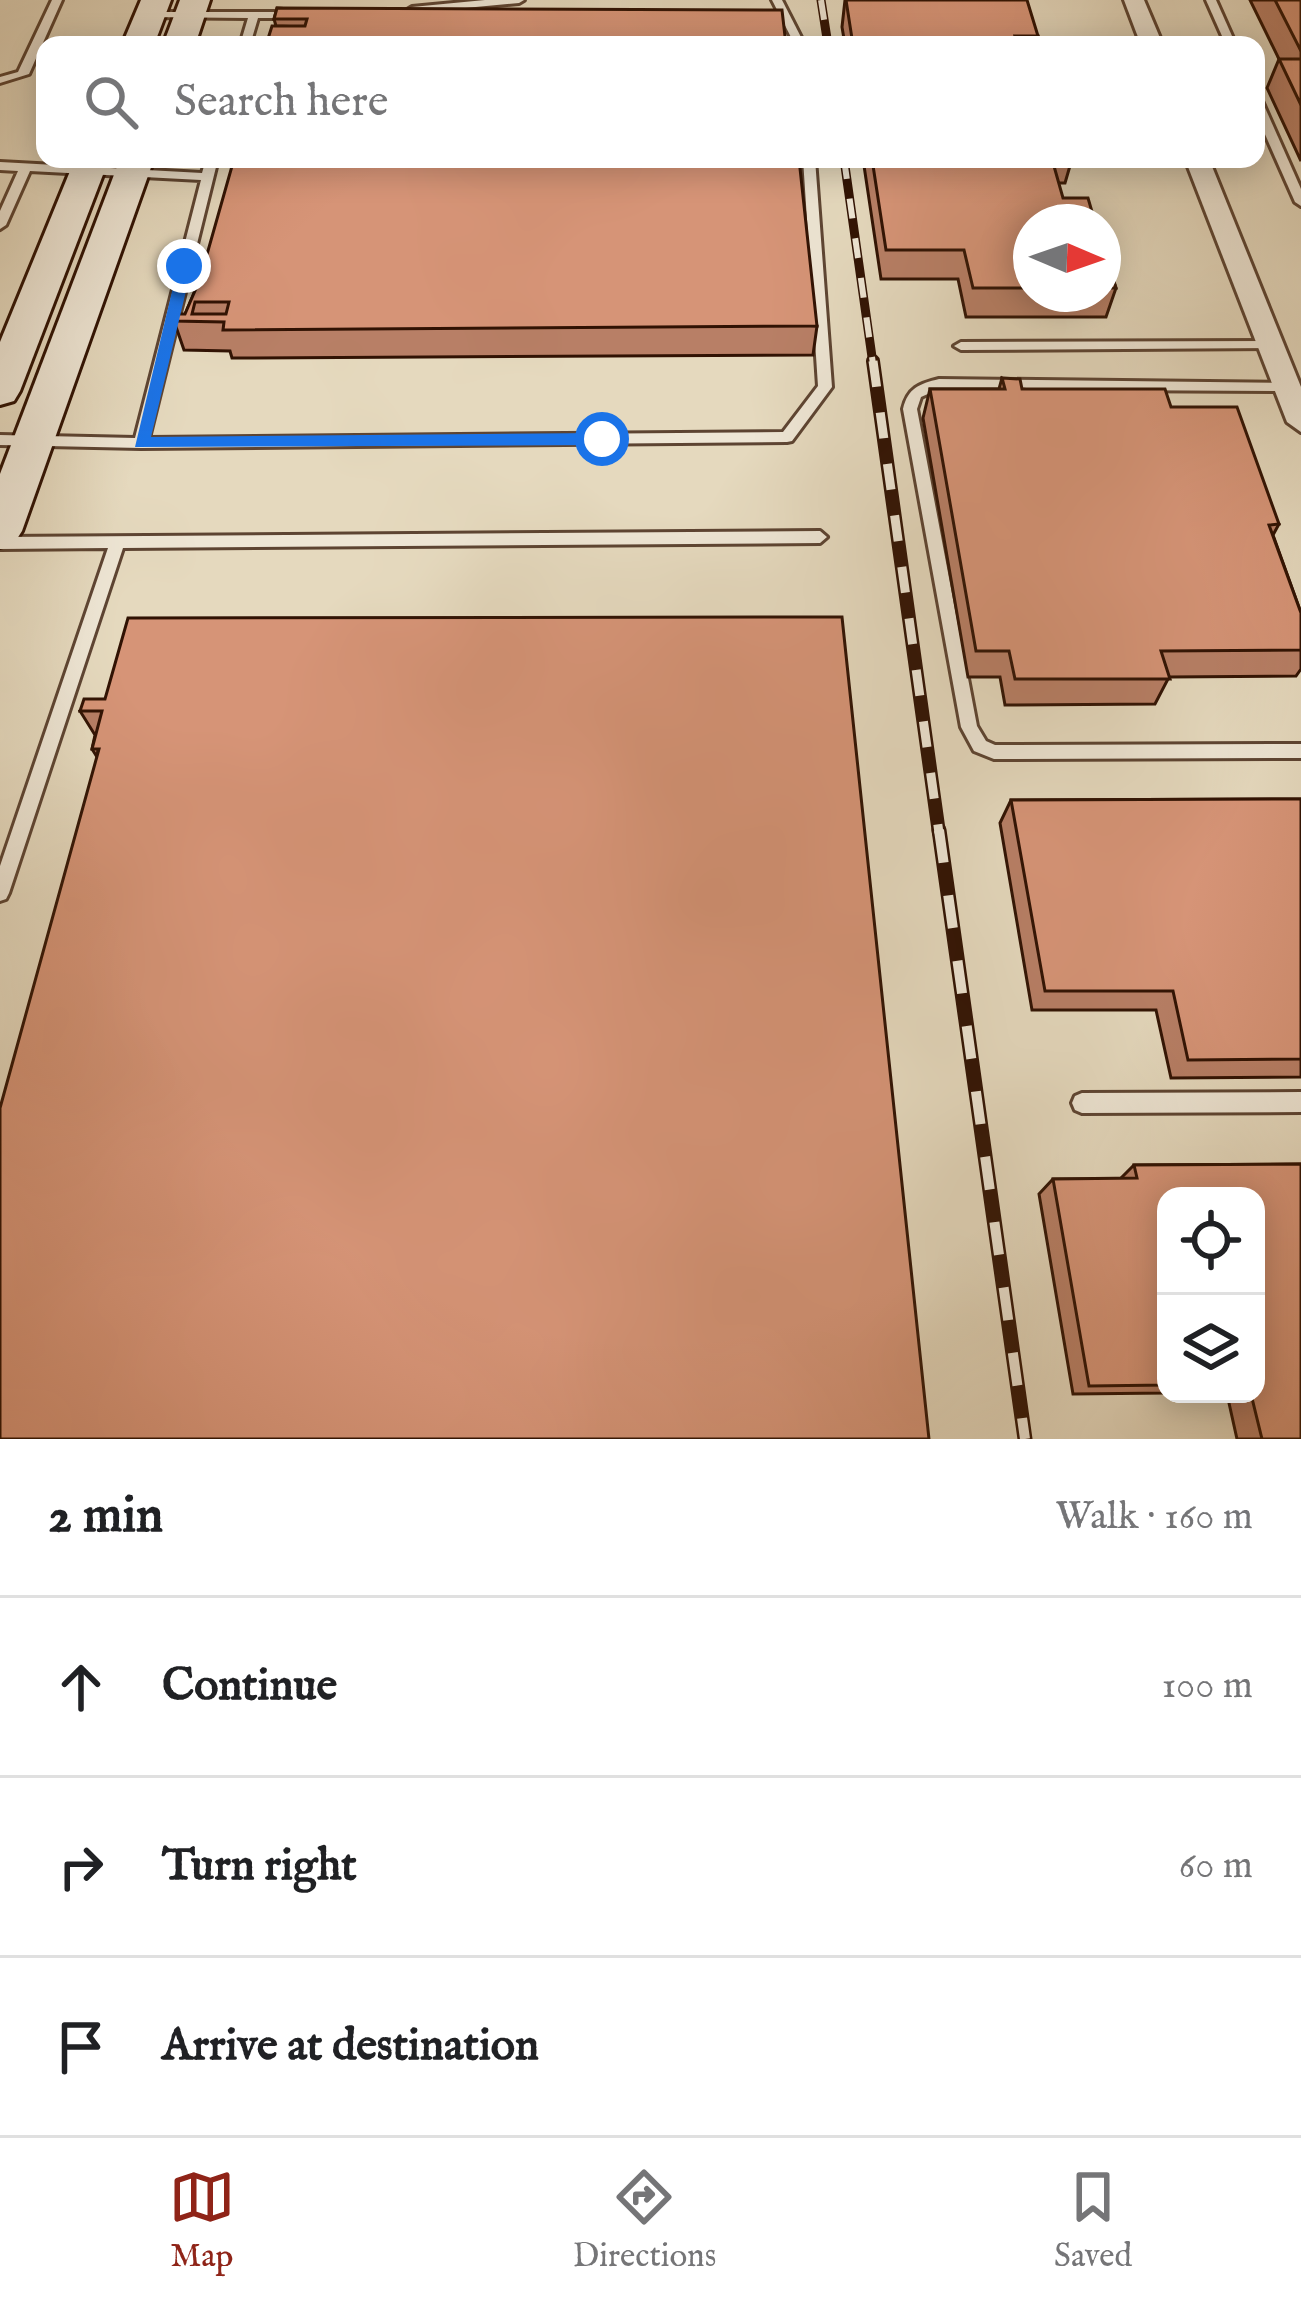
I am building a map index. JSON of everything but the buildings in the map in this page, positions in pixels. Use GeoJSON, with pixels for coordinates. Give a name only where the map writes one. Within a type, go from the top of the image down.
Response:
{"type":"FeatureCollection","features":[{"type":"Feature","properties":{"kind":"street"},"geometry":{"type":"LineString","coordinates":[[1133,0],[1148,36]]}},
{"type":"Feature","properties":{"kind":"street"},"geometry":{"type":"LineString","coordinates":[[0,391],[89,168]]}},
{"type":"Feature","properties":{"kind":"street"},"geometry":{"type":"LineString","coordinates":[[0,531],[17,440],[133,168]]}},
{"type":"Feature","properties":{"kind":"street"},"geometry":{"type":"LineString","coordinates":[[1201,168],[1301,422]]}},
{"type":"Feature","properties":{"kind":"lane"},"geometry":{"type":"LineString","coordinates":[[41,36],[58,0]]}},
{"type":"Feature","properties":{"kind":"lane"},"geometry":{"type":"LineString","coordinates":[[391,12],[519,0]]}},
{"type":"Feature","properties":{"kind":"lane"},"geometry":{"type":"LineString","coordinates":[[777,0],[795,36]]}},
{"type":"Feature","properties":{"kind":"lane"},"geometry":{"type":"LineString","coordinates":[[1211,0],[1227,36]]}},
{"type":"Feature","properties":{"kind":"lane"},"geometry":{"type":"LineString","coordinates":[[248,36],[254,15]]}},
{"type":"Feature","properties":{"kind":"lane"},"geometry":{"type":"LineString","coordinates":[[148,20],[301,15]]}},
{"type":"Feature","properties":{"kind":"lane"},"geometry":{"type":"LineString","coordinates":[[0,80],[23,74],[36,47]]}},
{"type":"Feature","properties":{"kind":"lane"},"geometry":{"type":"LineString","coordinates":[[1265,120],[1301,202]]}},
{"type":"Feature","properties":{"kind":"lane"},"geometry":{"type":"LineString","coordinates":[[0,166],[36,168]]}},
{"type":"Feature","properties":{"kind":"lane"},"geometry":{"type":"LineString","coordinates":[[0,225],[26,168]]}},
{"type":"Feature","properties":{"kind":"lane"},"geometry":{"type":"LineString","coordinates":[[152,168],[206,177]]}},
{"type":"Feature","properties":{"kind":"lane"},"geometry":{"type":"LineString","coordinates":[[141,443],[209,168]]}},
{"type":"Feature","properties":{"kind":"lane"},"geometry":{"type":"LineString","coordinates":[[17,440],[787,437],[825,387],[809,168]]}},
{"type":"Feature","properties":{"kind":"lane"},"geometry":{"type":"LineString","coordinates":[[961,346],[1270,345]]}},
{"type":"Feature","properties":{"kind":"lane"},"geometry":{"type":"LineString","coordinates":[[1287,386],[939,384],[920,388],[912,395],[910,409],[969,727],[980,746],[994,752],[1301,751]]}},
{"type":"Feature","properties":{"kind":"lane"},"geometry":{"type":"LineString","coordinates":[[0,543],[820,537]]}},
{"type":"Feature","properties":{"kind":"lane"},"geometry":{"type":"LineString","coordinates":[[0,893],[117,542]]}},
{"type":"Feature","properties":{"kind":"lane"},"geometry":{"type":"LineString","coordinates":[[1082,1103],[1301,1102]]}},
{"type":"Feature","properties":{"kind":"railway"},"geometry":{"type":"LineString","coordinates":[[821,0],[827,36]]}},
{"type":"Feature","properties":{"kind":"railway"},"geometry":{"type":"LineString","coordinates":[[845,168],[873,364]]}},
{"type":"Feature","properties":{"kind":"railway"},"geometry":{"type":"LineString","coordinates":[[873,361],[939,833]]}},
{"type":"Feature","properties":{"kind":"railway"},"geometry":{"type":"LineString","coordinates":[[939,830],[1025,1439]]}},
{"type":"Feature","properties":{"kind":"route"},"geometry":{"type":"LineString","coordinates":[[184,266],[141,443],[602,439]]}}]}
